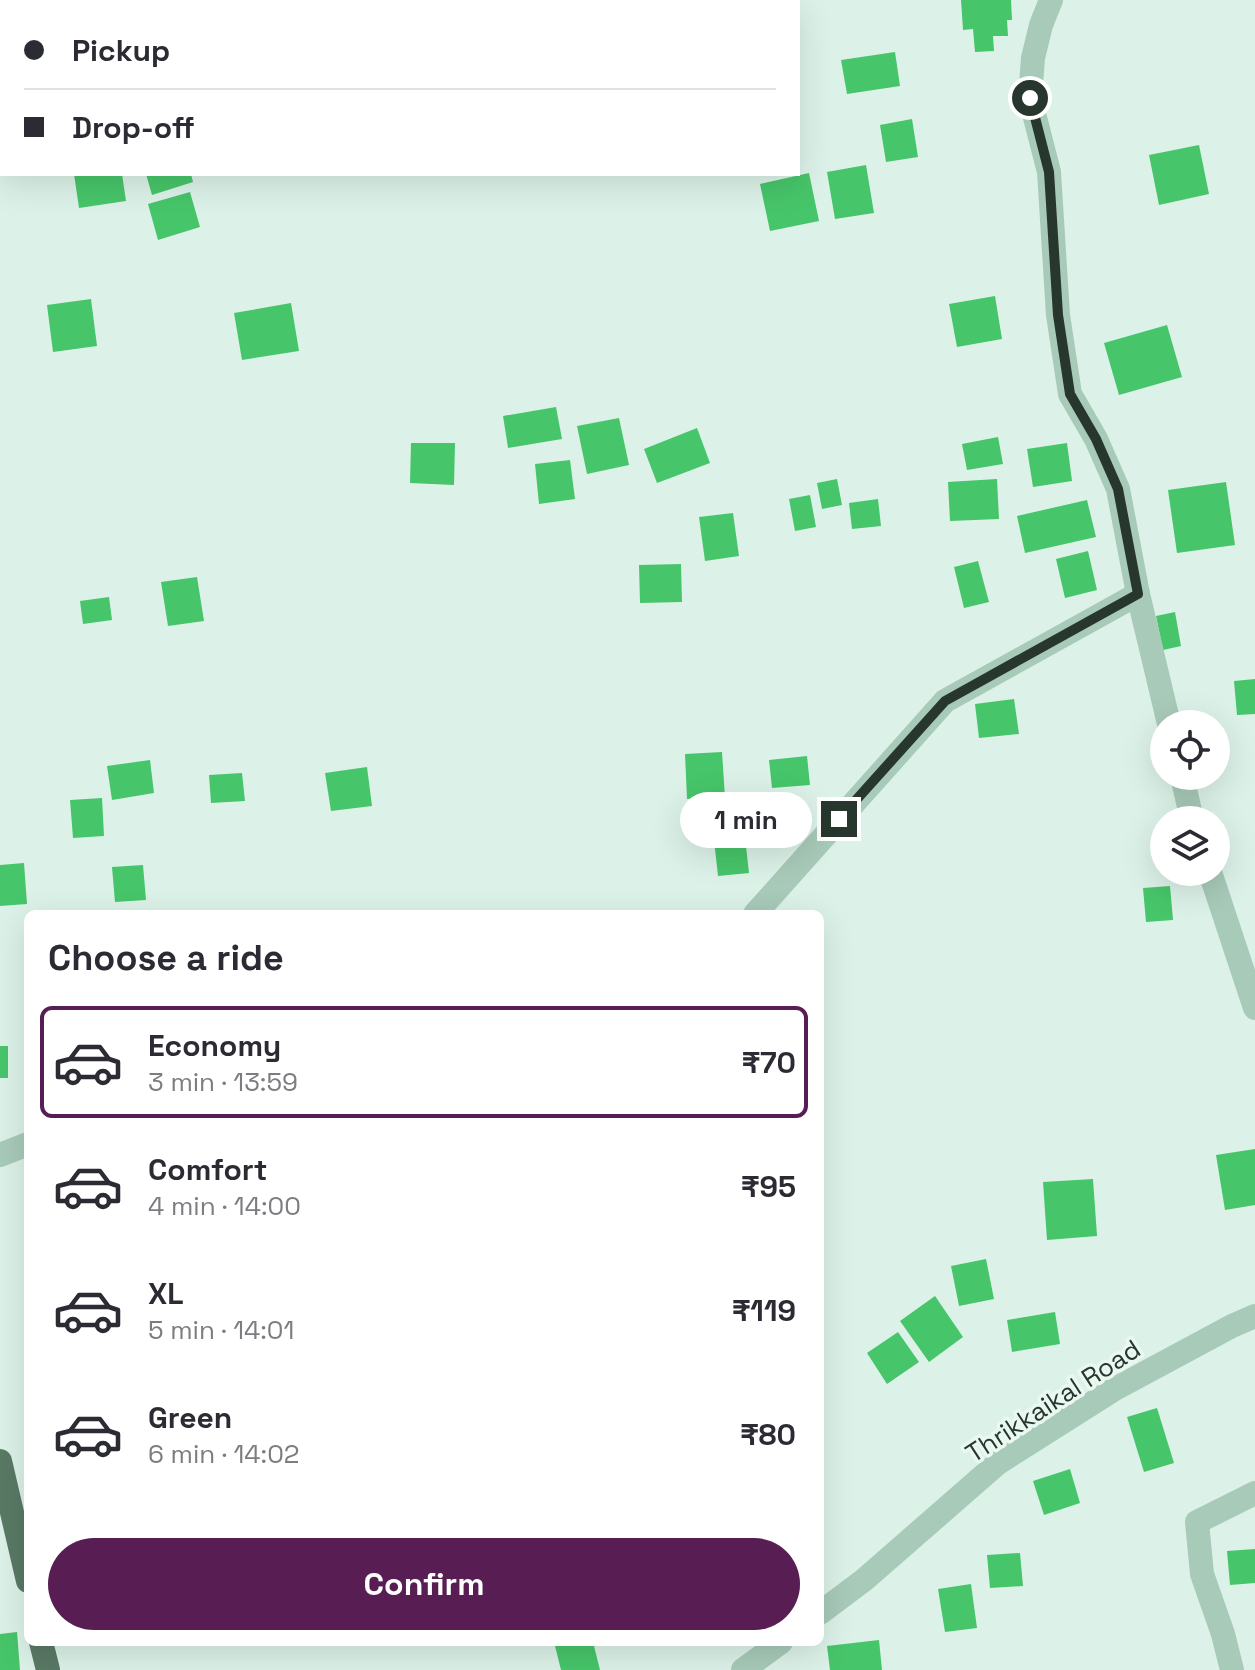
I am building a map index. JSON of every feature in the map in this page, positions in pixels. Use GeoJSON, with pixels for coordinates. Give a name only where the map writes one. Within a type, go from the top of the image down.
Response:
{"type":"FeatureCollection","features":[{"type":"Feature","properties":{"kind":"main road"},"geometry":{"type":"LineString","coordinates":[[0,1461],[24,1564]]}},
{"type":"Feature","properties":{"kind":"main road"},"geometry":{"type":"LineString","coordinates":[[42,1646],[48,1670]]}},
{"type":"Feature","properties":{"kind":"street"},"geometry":{"type":"LineString","coordinates":[[1051,0],[1033,58],[1030,98],[1049,172],[1058,315],[1070,394],[1096,439],[1118,489],[1138,594],[1166,710]]}},
{"type":"Feature","properties":{"kind":"street"},"geometry":{"type":"LineString","coordinates":[[759,910],[945,701],[1138,594]]}},
{"type":"Feature","properties":{"kind":"street"},"geometry":{"type":"LineString","coordinates":[[1215,886],[1255,1008]]}},
{"type":"Feature","properties":{"kind":"street"},"geometry":{"type":"LineString","coordinates":[[0,1155],[24,1146]]}},
{"type":"Feature","properties":{"kind":"street","name":"Thrikkaikal Road"},"geometry":{"type":"LineString","coordinates":[[824,1610],[864,1580],[998,1463],[1113,1390],[1255,1316]]}},
{"type":"Feature","properties":{"kind":"street"},"geometry":{"type":"LineString","coordinates":[[1232,1670],[1202,1574],[1197,1522],[1255,1493]]}},
{"type":"Feature","properties":{"kind":"street"},"geometry":{"type":"LineString","coordinates":[[743,1670],[776,1646]]}},
{"type":"Feature","properties":{"kind":"building"},"geometry":{"type":"Polygon","coordinates":[[[961,0],[1011,0],[1012,20],[1007,20],[1008,36],[993,36],[994,51],[975,52],[973,29],[963,30],[961,0]]]}},
{"type":"Feature","properties":{"kind":"building"},"geometry":{"type":"Polygon","coordinates":[[[895,52],[900,86],[847,94],[841,60],[895,52]]]}},
{"type":"Feature","properties":{"kind":"building"},"geometry":{"type":"Polygon","coordinates":[[[912,119],[918,157],[886,162],[880,125],[912,119]]]}},
{"type":"Feature","properties":{"kind":"building"},"geometry":{"type":"Polygon","coordinates":[[[1199,145],[1209,194],[1159,205],[1149,155],[1199,145]]]}},
{"type":"Feature","properties":{"kind":"building"},"geometry":{"type":"Polygon","coordinates":[[[866,165],[874,213],[835,219],[827,172],[866,165]]]}},
{"type":"Feature","properties":{"kind":"building"},"geometry":{"type":"Polygon","coordinates":[[[809,173],[819,221],[770,231],[760,184],[809,173]]]}},
{"type":"Feature","properties":{"kind":"building"},"geometry":{"type":"Polygon","coordinates":[[[74,176],[122,176],[126,201],[79,208],[74,176]]]}},
{"type":"Feature","properties":{"kind":"building"},"geometry":{"type":"Polygon","coordinates":[[[147,176],[192,176],[193,182],[152,195],[147,176]]]}},
{"type":"Feature","properties":{"kind":"building"},"geometry":{"type":"Polygon","coordinates":[[[190,192],[200,227],[158,240],[148,204],[190,192]]]}},
{"type":"Feature","properties":{"kind":"building"},"geometry":{"type":"Polygon","coordinates":[[[995,296],[1002,339],[957,347],[949,304],[995,296]]]}},
{"type":"Feature","properties":{"kind":"building"},"geometry":{"type":"Polygon","coordinates":[[[91,299],[97,346],[53,352],[47,305],[91,299]]]}},
{"type":"Feature","properties":{"kind":"building"},"geometry":{"type":"Polygon","coordinates":[[[291,303],[299,351],[242,360],[234,313],[291,303]]]}},
{"type":"Feature","properties":{"kind":"building"},"geometry":{"type":"Polygon","coordinates":[[[1167,325],[1182,377],[1119,395],[1104,343],[1167,325]]]}},
{"type":"Feature","properties":{"kind":"building"},"geometry":{"type":"Polygon","coordinates":[[[556,407],[562,439],[508,448],[503,416],[556,407]]]}},
{"type":"Feature","properties":{"kind":"building"},"geometry":{"type":"Polygon","coordinates":[[[619,418],[629,465],[587,474],[577,426],[619,418]]]}},
{"type":"Feature","properties":{"kind":"building"},"geometry":{"type":"Polygon","coordinates":[[[697,428],[710,463],[657,483],[644,449],[697,428]]]}},
{"type":"Feature","properties":{"kind":"building"},"geometry":{"type":"Polygon","coordinates":[[[998,437],[1003,464],[967,470],[962,444],[998,437]]]}},
{"type":"Feature","properties":{"kind":"building"},"geometry":{"type":"Polygon","coordinates":[[[411,443],[455,443],[454,485],[410,483],[411,443]]]}},
{"type":"Feature","properties":{"kind":"building"},"geometry":{"type":"Polygon","coordinates":[[[1067,443],[1072,481],[1033,487],[1027,449],[1067,443]]]}},
{"type":"Feature","properties":{"kind":"building"},"geometry":{"type":"Polygon","coordinates":[[[570,460],[575,499],[539,504],[535,464],[570,460]]]}},
{"type":"Feature","properties":{"kind":"building"},"geometry":{"type":"Polygon","coordinates":[[[837,479],[842,505],[822,509],[817,483],[837,479]]]}},
{"type":"Feature","properties":{"kind":"building"},"geometry":{"type":"Polygon","coordinates":[[[997,479],[999,519],[950,521],[948,482],[997,479]]]}},
{"type":"Feature","properties":{"kind":"building"},"geometry":{"type":"Polygon","coordinates":[[[1226,482],[1235,545],[1177,553],[1168,490],[1226,482]]]}},
{"type":"Feature","properties":{"kind":"building"},"geometry":{"type":"Polygon","coordinates":[[[810,495],[816,527],[795,531],[789,499],[810,495]]]}},
{"type":"Feature","properties":{"kind":"building"},"geometry":{"type":"Polygon","coordinates":[[[878,499],[881,526],[852,529],[849,503],[878,499]]]}},
{"type":"Feature","properties":{"kind":"building"},"geometry":{"type":"Polygon","coordinates":[[[1087,500],[1096,537],[1025,553],[1017,516],[1087,500]]]}},
{"type":"Feature","properties":{"kind":"building"},"geometry":{"type":"Polygon","coordinates":[[[733,513],[739,556],[705,561],[699,517],[733,513]]]}},
{"type":"Feature","properties":{"kind":"building"},"geometry":{"type":"Polygon","coordinates":[[[1088,551],[1097,590],[1065,598],[1056,559],[1088,551]]]}},
{"type":"Feature","properties":{"kind":"building"},"geometry":{"type":"Polygon","coordinates":[[[978,561],[989,602],[964,608],[954,567],[978,561]]]}},
{"type":"Feature","properties":{"kind":"building"},"geometry":{"type":"Polygon","coordinates":[[[681,564],[682,602],[640,603],[639,565],[681,564]]]}},
{"type":"Feature","properties":{"kind":"building"},"geometry":{"type":"Polygon","coordinates":[[[197,577],[204,621],[168,626],[161,582],[197,577]]]}},
{"type":"Feature","properties":{"kind":"building"},"geometry":{"type":"Polygon","coordinates":[[[109,597],[112,620],[83,624],[80,601],[109,597]]]}},
{"type":"Feature","properties":{"kind":"building"},"geometry":{"type":"Polygon","coordinates":[[[1175,612],[1181,646],[1163,650],[1156,616],[1175,612]]]}},
{"type":"Feature","properties":{"kind":"building"},"geometry":{"type":"Polygon","coordinates":[[[1255,679],[1255,714],[1237,715],[1234,681],[1255,679]]]}},
{"type":"Feature","properties":{"kind":"building"},"geometry":{"type":"Polygon","coordinates":[[[1014,699],[1019,734],[979,738],[975,704],[1014,699]]]}},
{"type":"Feature","properties":{"kind":"building"},"geometry":{"type":"Polygon","coordinates":[[[722,752],[725,797],[687,799],[685,754],[722,752]]]}},
{"type":"Feature","properties":{"kind":"building"},"geometry":{"type":"Polygon","coordinates":[[[807,756],[810,785],[772,788],[769,760],[807,756]]]}},
{"type":"Feature","properties":{"kind":"building"},"geometry":{"type":"Polygon","coordinates":[[[150,760],[154,793],[112,800],[107,766],[150,760]]]}},
{"type":"Feature","properties":{"kind":"building"},"geometry":{"type":"Polygon","coordinates":[[[367,767],[372,806],[331,811],[325,773],[367,767]]]}},
{"type":"Feature","properties":{"kind":"building"},"geometry":{"type":"Polygon","coordinates":[[[242,773],[245,801],[211,803],[209,775],[242,773]]]}},
{"type":"Feature","properties":{"kind":"building"},"geometry":{"type":"Polygon","coordinates":[[[102,798],[104,836],[73,838],[70,800],[102,798]]]}},
{"type":"Feature","properties":{"kind":"building"},"geometry":{"type":"Polygon","coordinates":[[[745,837],[749,873],[718,876],[714,840],[745,837]]]}},
{"type":"Feature","properties":{"kind":"building"},"geometry":{"type":"Polygon","coordinates":[[[24,863],[27,904],[0,906],[0,865],[24,863]]]}},
{"type":"Feature","properties":{"kind":"building"},"geometry":{"type":"Polygon","coordinates":[[[143,865],[146,900],[115,902],[112,867],[143,865]]]}},
{"type":"Feature","properties":{"kind":"building"},"geometry":{"type":"Polygon","coordinates":[[[1170,886],[1173,920],[1146,922],[1143,888],[1170,886]]]}},
{"type":"Feature","properties":{"kind":"building"},"geometry":{"type":"Polygon","coordinates":[[[0,1046],[8,1046],[8,1078],[0,1078],[0,1046]]]}},
{"type":"Feature","properties":{"kind":"building"},"geometry":{"type":"Polygon","coordinates":[[[1255,1149],[1255,1205],[1225,1210],[1216,1155],[1255,1149]]]}},
{"type":"Feature","properties":{"kind":"building"},"geometry":{"type":"Polygon","coordinates":[[[1093,1179],[1097,1236],[1047,1240],[1043,1182],[1093,1179]]]}},
{"type":"Feature","properties":{"kind":"building"},"geometry":{"type":"Polygon","coordinates":[[[986,1259],[994,1299],[959,1306],[951,1266],[986,1259]]]}},
{"type":"Feature","properties":{"kind":"building"},"geometry":{"type":"Polygon","coordinates":[[[935,1296],[963,1337],[929,1362],[900,1321],[935,1296]]]}},
{"type":"Feature","properties":{"kind":"building"},"geometry":{"type":"Polygon","coordinates":[[[1055,1312],[1060,1344],[1012,1352],[1007,1320],[1055,1312]]]}},
{"type":"Feature","properties":{"kind":"building"},"geometry":{"type":"Polygon","coordinates":[[[898,1332],[919,1362],[887,1384],[867,1353],[898,1332]]]}},
{"type":"Feature","properties":{"kind":"building"},"geometry":{"type":"Polygon","coordinates":[[[1157,1408],[1174,1463],[1144,1472],[1127,1417],[1157,1408]]]}},
{"type":"Feature","properties":{"kind":"building"},"geometry":{"type":"Polygon","coordinates":[[[1070,1469],[1080,1503],[1044,1515],[1033,1481],[1070,1469]]]}},
{"type":"Feature","properties":{"kind":"building"},"geometry":{"type":"Polygon","coordinates":[[[1255,1549],[1255,1583],[1230,1585],[1227,1551],[1255,1549]]]}},
{"type":"Feature","properties":{"kind":"building"},"geometry":{"type":"Polygon","coordinates":[[[1020,1553],[1023,1586],[990,1588],[987,1555],[1020,1553]]]}},
{"type":"Feature","properties":{"kind":"building"},"geometry":{"type":"Polygon","coordinates":[[[971,1584],[977,1628],[945,1632],[938,1589],[971,1584]]]}},
{"type":"Feature","properties":{"kind":"building"},"geometry":{"type":"Polygon","coordinates":[[[17,1632],[20,1670],[0,1670],[0,1634],[17,1632]]]}},
{"type":"Feature","properties":{"kind":"building"},"geometry":{"type":"Polygon","coordinates":[[[879,1640],[882,1670],[830,1670],[827,1646],[879,1640]]]}},
{"type":"Feature","properties":{"kind":"building"},"geometry":{"type":"Polygon","coordinates":[[[555,1646],[594,1646],[600,1670],[561,1670],[555,1646]]]}},
{"type":"Feature","properties":{"kind":"route"},"geometry":{"type":"LineString","coordinates":[[839,819],[945,701],[1138,594],[1118,489],[1096,439],[1070,394],[1058,315],[1049,172],[1030,98]]}}]}
